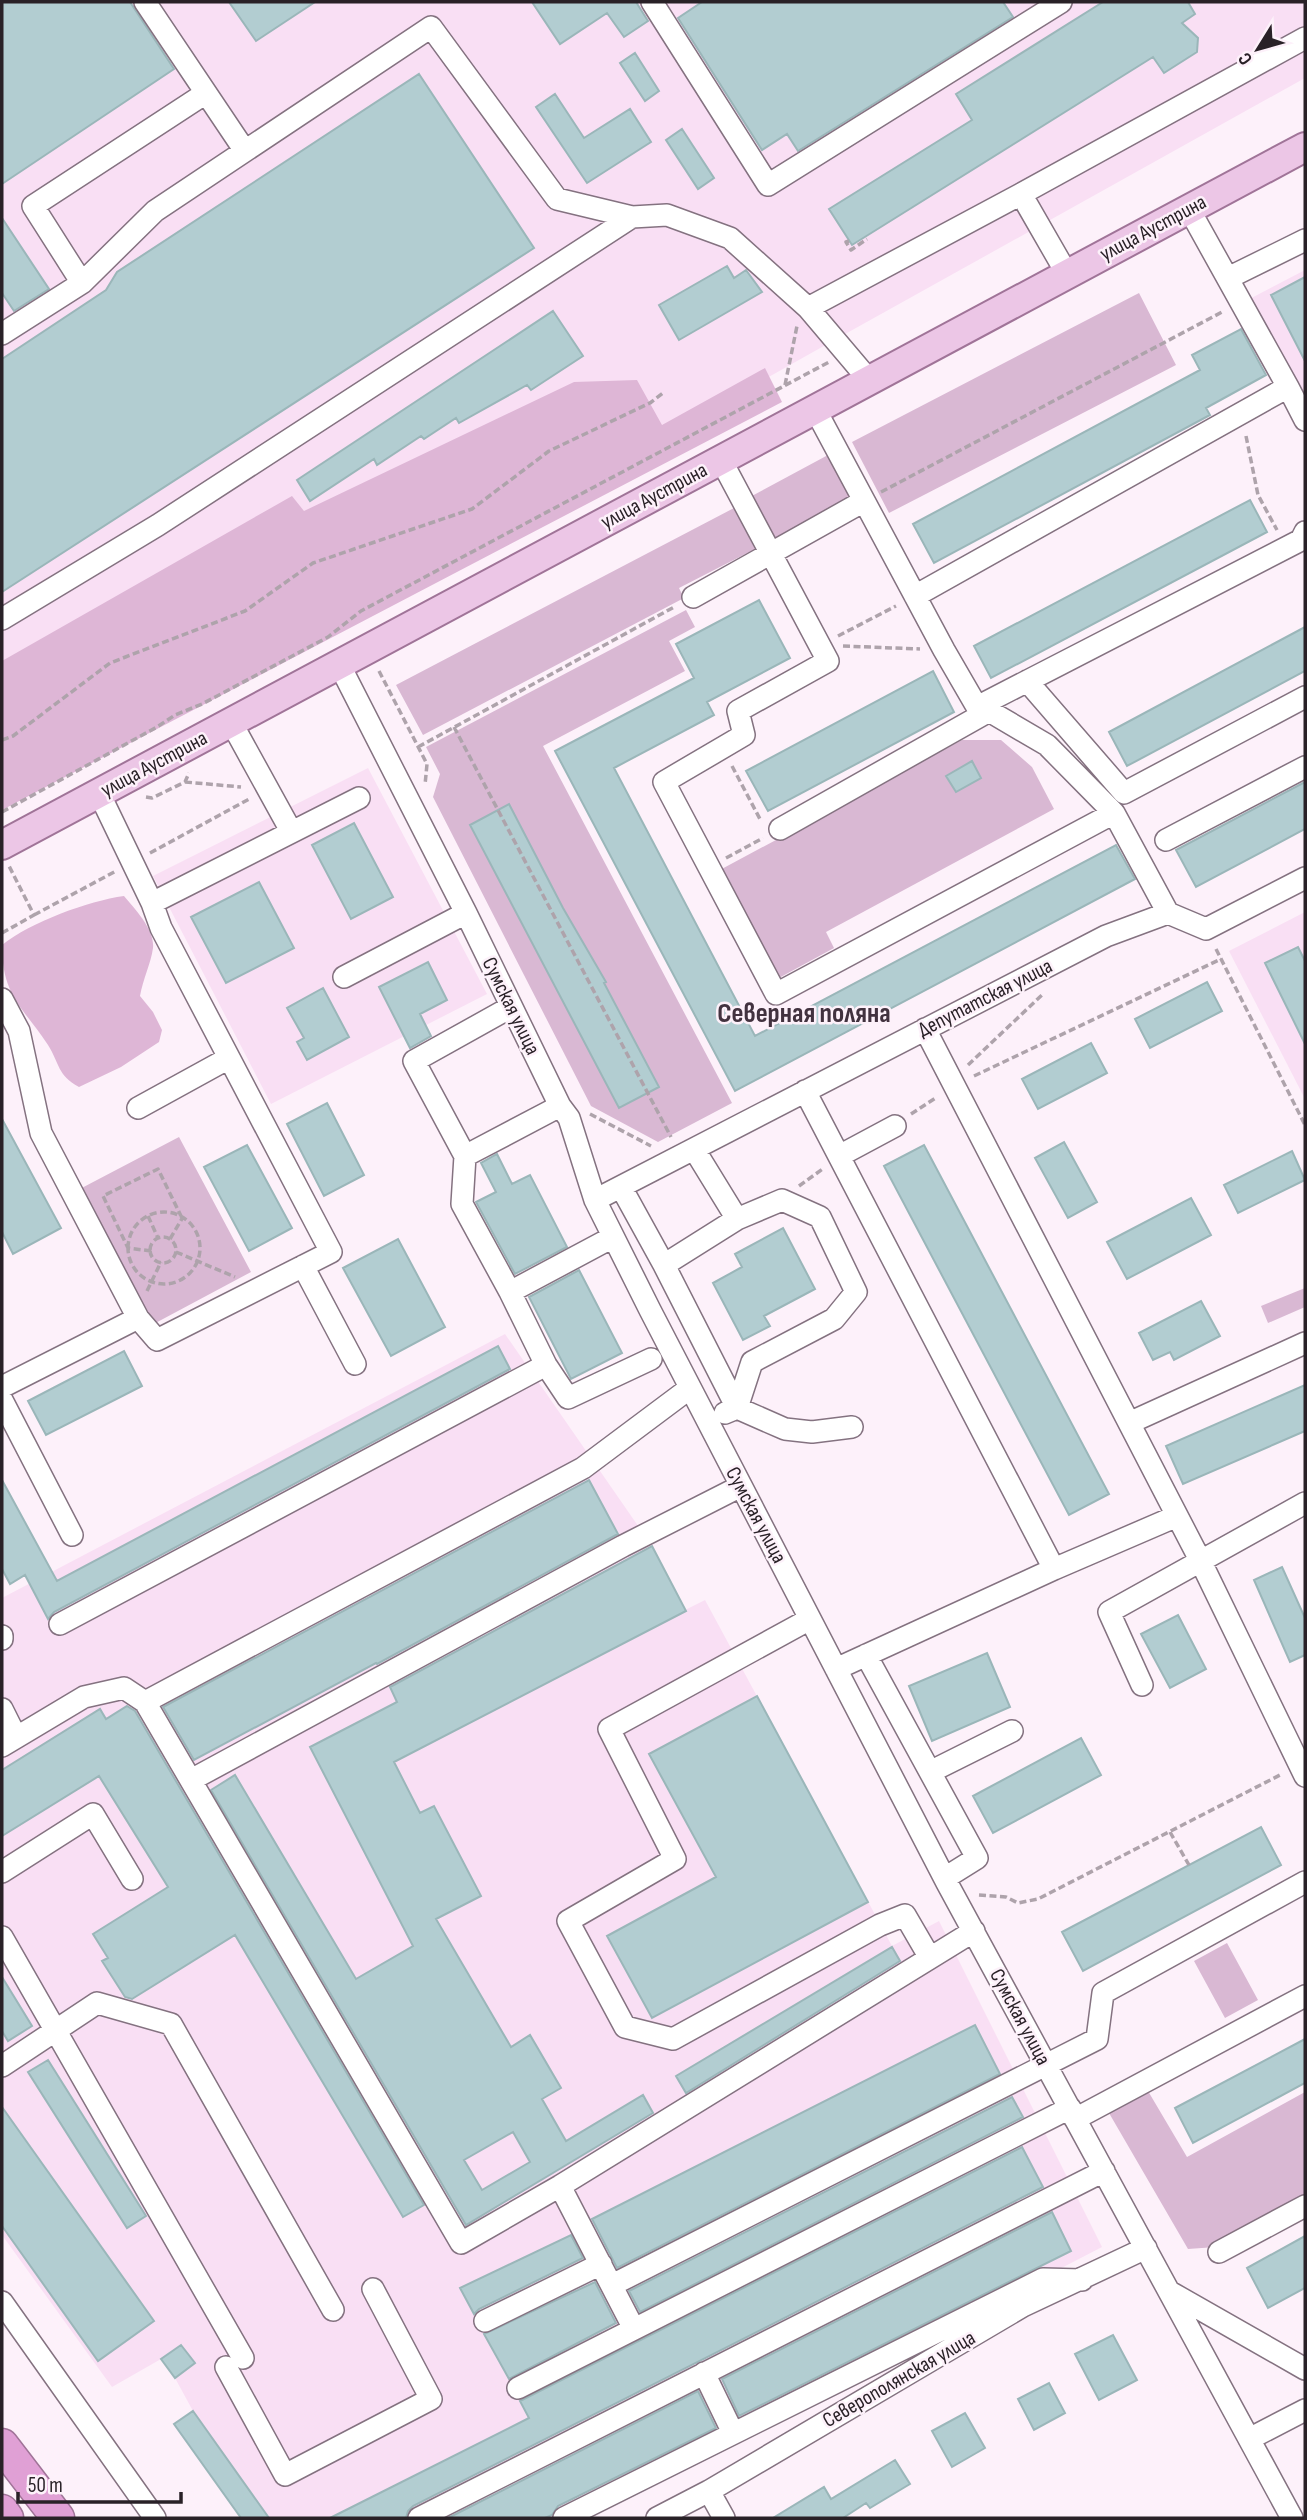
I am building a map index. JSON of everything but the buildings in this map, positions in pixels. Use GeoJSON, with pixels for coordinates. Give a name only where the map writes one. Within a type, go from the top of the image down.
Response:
{"type":"FeatureCollection","features":[{"type":"Feature","properties":{"kind":"highway"},"geometry":{"type":"LineString","coordinates":[[2,2445],[58,2518]]}},
{"type":"Feature","properties":{"kind":"highway"},"geometry":{"type":"LineString","coordinates":[[2,2511],[7,2518]]}},
{"type":"Feature","properties":{"kind":"main road","name":"улица Аустрина"},"geometry":{"type":"LineString","coordinates":[[5,855],[99,793],[1305,147]]}},
{"type":"Feature","properties":{"kind":"street"},"geometry":{"type":"LineString","coordinates":[[145,2],[245,151]]}},
{"type":"Feature","properties":{"kind":"street"},"geometry":{"type":"LineString","coordinates":[[652,2],[768,185],[1060,2]]}},
{"type":"Feature","properties":{"kind":"street"},"geometry":{"type":"LineString","coordinates":[[2,334],[82,282],[155,211],[431,27],[557,199],[632,217],[667,215],[730,238],[802,317],[846,353],[869,380]]}},
{"type":"Feature","properties":{"kind":"street"},"geometry":{"type":"LineString","coordinates":[[802,317],[1305,38]]}},
{"type":"Feature","properties":{"kind":"street"},"geometry":{"type":"LineString","coordinates":[[82,282],[33,206],[206,93]]}},
{"type":"Feature","properties":{"kind":"street"},"geometry":{"type":"LineString","coordinates":[[1021,194],[1067,274]]}},
{"type":"Feature","properties":{"kind":"street"},"geometry":{"type":"LineString","coordinates":[[1189,209],[1305,420]]}},
{"type":"Feature","properties":{"kind":"street"},"geometry":{"type":"LineString","coordinates":[[2,619],[159,526],[632,217]]}},
{"type":"Feature","properties":{"kind":"street"},"geometry":{"type":"LineString","coordinates":[[1228,278],[1305,240]]}},
{"type":"Feature","properties":{"kind":"street"},"geometry":{"type":"LineString","coordinates":[[915,596],[1288,387]]}},
{"type":"Feature","properties":{"kind":"street"},"geometry":{"type":"LineString","coordinates":[[816,409],[944,650],[983,709],[1047,745],[1114,813],[1168,913],[1206,929],[1305,878]]}},
{"type":"Feature","properties":{"kind":"street"},"geometry":{"type":"LineString","coordinates":[[721,460],[828,661],[738,711],[744,735],[664,782],[776,994],[1114,813]]}},
{"type":"Feature","properties":{"kind":"street"},"geometry":{"type":"LineString","coordinates":[[693,597],[864,501]]}},
{"type":"Feature","properties":{"kind":"street"},"geometry":{"type":"LineString","coordinates":[[774,832],[1027,681],[1300,542]]}},
{"type":"Feature","properties":{"kind":"street","name":"Сумская улица"},"geometry":{"type":"LineString","coordinates":[[339,664],[466,913],[560,1106],[569,1118],[595,1200],[690,1388],[945,1878],[1249,2439]]}},
{"type":"Feature","properties":{"kind":"street"},"geometry":{"type":"LineString","coordinates":[[1027,681],[1124,793],[1305,697]]}},
{"type":"Feature","properties":{"kind":"street"},"geometry":{"type":"LineString","coordinates":[[231,722],[291,831]]}},
{"type":"Feature","properties":{"kind":"street"},"geometry":{"type":"LineString","coordinates":[[1166,840],[1305,767]]}},
{"type":"Feature","properties":{"kind":"street"},"geometry":{"type":"LineString","coordinates":[[2,999],[19,1031],[41,1133],[138,1318],[157,1340],[331,1252],[161,928],[152,903],[99,793]]}},
{"type":"Feature","properties":{"kind":"street"},"geometry":{"type":"LineString","coordinates":[[152,903],[359,798]]}},
{"type":"Feature","properties":{"kind":"street"},"geometry":{"type":"LineString","coordinates":[[344,977],[466,913]]}},
{"type":"Feature","properties":{"kind":"street","name":"Депутатская улица"},"geometry":{"type":"LineString","coordinates":[[595,1200],[683,1146],[805,1091],[1106,936],[1168,913]]}},
{"type":"Feature","properties":{"kind":"street"},"geometry":{"type":"LineString","coordinates":[[511,1007],[414,1061],[465,1156],[462,1203],[546,1365],[568,1398],[651,1359]]}},
{"type":"Feature","properties":{"kind":"street"},"geometry":{"type":"LineString","coordinates":[[925,1030],[1200,1560],[1305,1776]]}},
{"type":"Feature","properties":{"kind":"street"},"geometry":{"type":"LineString","coordinates":[[138,1108],[229,1058]]}},
{"type":"Feature","properties":{"kind":"street"},"geometry":{"type":"LineString","coordinates":[[805,1091],[1054,1569]]}},
{"type":"Feature","properties":{"kind":"street"},"geometry":{"type":"LineString","coordinates":[[465,1156],[560,1106]]}},
{"type":"Feature","properties":{"kind":"street"},"geometry":{"type":"LineString","coordinates":[[839,1156],[895,1126]]}},
{"type":"Feature","properties":{"kind":"street"},"geometry":{"type":"LineString","coordinates":[[683,1146],[737,1219]]}},
{"type":"Feature","properties":{"kind":"street"},"geometry":{"type":"LineString","coordinates":[[621,1186],[737,1408],[785,1429],[812,1432],[852,1427]]}},
{"type":"Feature","properties":{"kind":"street"},"geometry":{"type":"LineString","coordinates":[[664,1265],[737,1219],[782,1200],[820,1217],[856,1292],[834,1319],[752,1362],[737,1408]]}},
{"type":"Feature","properties":{"kind":"street"},"geometry":{"type":"LineString","coordinates":[[510,1292],[613,1237]]}},
{"type":"Feature","properties":{"kind":"street"},"geometry":{"type":"LineString","coordinates":[[303,1266],[355,1364]]}},
{"type":"Feature","properties":{"kind":"street"},"geometry":{"type":"LineString","coordinates":[[2,1387],[138,1318]]}},
{"type":"Feature","properties":{"kind":"street"},"geometry":{"type":"LineString","coordinates":[[1129,1423],[1305,1343]]}},
{"type":"Feature","properties":{"kind":"street"},"geometry":{"type":"LineString","coordinates":[[60,1624],[546,1365]]}},
{"type":"Feature","properties":{"kind":"street"},"geometry":{"type":"LineString","coordinates":[[145,1702],[583,1468],[690,1388]]}},
{"type":"Feature","properties":{"kind":"street"},"geometry":{"type":"LineString","coordinates":[[2,1400],[72,1535]]}},
{"type":"Feature","properties":{"kind":"street"},"geometry":{"type":"LineString","coordinates":[[707,1420],[737,1408]]}},
{"type":"Feature","properties":{"kind":"street"},"geometry":{"type":"LineString","coordinates":[[191,1780],[623,1546],[741,1486]]}},
{"type":"Feature","properties":{"kind":"street"},"geometry":{"type":"LineString","coordinates":[[1142,1685],[1109,1612],[1305,1503]]}},
{"type":"Feature","properties":{"kind":"street"},"geometry":{"type":"LineString","coordinates":[[836,1669],[1177,1516]]}},
{"type":"Feature","properties":{"kind":"street"},"geometry":{"type":"LineString","coordinates":[[810,1619],[609,1729],[675,1859],[568,1921],[625,2027],[673,2039],[880,1925],[905,1914],[930,1958]]}},
{"type":"Feature","properties":{"kind":"street"},"geometry":{"type":"LineString","coordinates":[[866,1655],[977,1858],[945,1878]]}},
{"type":"Feature","properties":{"kind":"street"},"geometry":{"type":"LineString","coordinates":[[2,1709],[9,1741],[85,1697],[124,1688],[145,1702],[461,2243],[560,2186],[974,1931]]}},
{"type":"Feature","properties":{"kind":"street"},"geometry":{"type":"LineString","coordinates":[[930,1772],[1012,1731]]}},
{"type":"Feature","properties":{"kind":"street"},"geometry":{"type":"LineString","coordinates":[[2,1872],[93,1814],[132,1880]]}},
{"type":"Feature","properties":{"kind":"street"},"geometry":{"type":"LineString","coordinates":[[612,2285],[1097,2039],[1103,1993],[1305,1882]]}},
{"type":"Feature","properties":{"kind":"street"},"geometry":{"type":"LineString","coordinates":[[2,1937],[56,2030],[235,2362],[285,2475],[431,2399],[373,2289]]}},
{"type":"Feature","properties":{"kind":"street"},"geometry":{"type":"LineString","coordinates":[[517,2388],[1073,2114],[1305,1996]]}},
{"type":"Feature","properties":{"kind":"street"},"geometry":{"type":"LineString","coordinates":[[2,2066],[97,2003],[171,2024],[333,2310]]}},
{"type":"Feature","properties":{"kind":"street"},"geometry":{"type":"LineString","coordinates":[[419,2518],[1104,2171]]}},
{"type":"Feature","properties":{"kind":"street"},"geometry":{"type":"LineString","coordinates":[[560,2186],[634,2329]]}},
{"type":"Feature","properties":{"kind":"street"},"geometry":{"type":"LineString","coordinates":[[1219,2252],[1305,2206]]}},
{"type":"Feature","properties":{"kind":"street","name":"Северополянская улица"},"geometry":{"type":"LineString","coordinates":[[657,2518],[709,2491],[1023,2306],[1146,2248]]}},
{"type":"Feature","properties":{"kind":"street"},"geometry":{"type":"LineString","coordinates":[[485,2321],[601,2264]]}},
{"type":"Feature","properties":{"kind":"street"},"geometry":{"type":"LineString","coordinates":[[564,2518],[1043,2280],[1082,2280]]}},
{"type":"Feature","properties":{"kind":"street"},"geometry":{"type":"LineString","coordinates":[[1169,2292],[1305,2370]]}},
{"type":"Feature","properties":{"kind":"street"},"geometry":{"type":"LineString","coordinates":[[2,2302],[155,2518]]}},
{"type":"Feature","properties":{"kind":"street"},"geometry":{"type":"LineString","coordinates":[[704,2374],[733,2433]]}},
{"type":"Feature","properties":{"kind":"street"},"geometry":{"type":"LineString","coordinates":[[1292,2518],[1249,2439],[1305,2408]]}},
{"type":"Feature","properties":{"kind":"street"},"geometry":{"type":"LineString","coordinates":[[709,2491],[724,2518]]}},
{"type":"Feature","properties":{"kind":"path"},"geometry":{"type":"LineString","coordinates":[[849,241],[846,242],[851,250],[867,239]]}},
{"type":"Feature","properties":{"kind":"path"},"geometry":{"type":"LineString","coordinates":[[864,501],[1241,302]]}},
{"type":"Feature","properties":{"kind":"path"},"geometry":{"type":"LineString","coordinates":[[785,385],[802,317]]}},
{"type":"Feature","properties":{"kind":"path"},"geometry":{"type":"LineString","coordinates":[[2,812],[175,715],[202,704],[328,637],[361,611],[846,353]]}},
{"type":"Feature","properties":{"kind":"path"},"geometry":{"type":"LineString","coordinates":[[2,740],[13,736],[110,663],[245,611],[313,563],[472,509],[549,451],[650,402],[663,393]]}},
{"type":"Feature","properties":{"kind":"path"},"geometry":{"type":"LineString","coordinates":[[1242,413],[1258,495],[1300,542]]}},
{"type":"Feature","properties":{"kind":"path"},"geometry":{"type":"LineString","coordinates":[[820,645],[915,596]]}},
{"type":"Feature","properties":{"kind":"path"},"geometry":{"type":"LineString","coordinates":[[418,747],[693,597]]}},
{"type":"Feature","properties":{"kind":"path"},"geometry":{"type":"LineString","coordinates":[[820,645],[944,650]]}},
{"type":"Feature","properties":{"kind":"path"},"geometry":{"type":"LineString","coordinates":[[375,664],[427,764],[425,787]]}},
{"type":"Feature","properties":{"kind":"path"},"geometry":{"type":"LineString","coordinates":[[454,727],[683,1146]]}},
{"type":"Feature","properties":{"kind":"path"},"geometry":{"type":"LineString","coordinates":[[709,867],[774,832],[723,748]]}},
{"type":"Feature","properties":{"kind":"path"},"geometry":{"type":"LineString","coordinates":[[185,782],[268,789]]}},
{"type":"Feature","properties":{"kind":"path"},"geometry":{"type":"LineString","coordinates":[[2,933],[34,915],[5,855]]}},
{"type":"Feature","properties":{"kind":"path"},"geometry":{"type":"LineString","coordinates":[[1206,929],[1305,1125]]}},
{"type":"Feature","properties":{"kind":"path"},"geometry":{"type":"LineString","coordinates":[[953,1083],[1221,959]]}},
{"type":"Feature","properties":{"kind":"path"},"geometry":{"type":"LineString","coordinates":[[895,1126],[953,1083],[1048,990]]}},
{"type":"Feature","properties":{"kind":"path"},"geometry":{"type":"LineString","coordinates":[[584,1111],[658,1149]]}},
{"type":"Feature","properties":{"kind":"path"},"geometry":{"type":"LineString","coordinates":[[782,1200],[839,1156]]}},
{"type":"Feature","properties":{"kind":"path"},"geometry":{"type":"LineString","coordinates":[[128,1248],[136,1225],[148,1216],[169,1212],[190,1223],[197,1233],[200,1245],[197,1261],[187,1276],[166,1284],[152,1281],[136,1270],[130,1260],[128,1248],[103,1196],[158,1169],[182,1217]]}},
{"type":"Feature","properties":{"kind":"path"},"geometry":{"type":"LineString","coordinates":[[148,1216],[158,1238]]}},
{"type":"Feature","properties":{"kind":"path"},"geometry":{"type":"LineString","coordinates":[[170,1239],[182,1217]]}},
{"type":"Feature","properties":{"kind":"path"},"geometry":{"type":"LineString","coordinates":[[158,1238],[170,1239],[176,1252],[169,1261],[154,1259],[151,1251],[153,1242],[158,1238]]}},
{"type":"Feature","properties":{"kind":"path"},"geometry":{"type":"LineString","coordinates":[[128,1248],[151,1251]]}},
{"type":"Feature","properties":{"kind":"path"},"geometry":{"type":"LineString","coordinates":[[176,1252],[260,1288]]}},
{"type":"Feature","properties":{"kind":"path"},"geometry":{"type":"LineString","coordinates":[[152,1281],[161,1262]]}},
{"type":"Feature","properties":{"kind":"path"},"geometry":{"type":"LineString","coordinates":[[968,1895],[1006,1897],[1018,1903],[1038,1899],[1262,1785]]}},
{"type":"Feature","properties":{"kind":"path"},"geometry":{"type":"LineString","coordinates":[[1170,1832],[1189,1865]]}},
{"type":"Feature","properties":{"kind":"shaded area"},"geometry":{"type":"Polygon","coordinates":[[[2,2],[1302,2],[1305,6],[1305,78],[2,809],[2,2]]]}},
{"type":"Feature","properties":{"kind":"shaded area"},"geometry":{"type":"Polygon","coordinates":[[[1305,270],[1305,431],[1238,305],[1305,270]]]}},
{"type":"Feature","properties":{"kind":"shaded area"},"geometry":{"type":"Polygon","coordinates":[[[1139,293],[1176,365],[889,513],[852,442],[1139,293]]]}},
{"type":"Feature","properties":{"kind":"shaded area"},"geometry":{"type":"Polygon","coordinates":[[[765,368],[782,402],[2,810],[2,661],[292,496],[304,511],[574,382],[637,380],[662,425],[765,368]]]}},
{"type":"Feature","properties":{"kind":"shaded area"},"geometry":{"type":"Polygon","coordinates":[[[828,455],[851,498],[773,540],[750,497],[828,455]]]}},
{"type":"Feature","properties":{"kind":"shaded area"},"geometry":{"type":"Polygon","coordinates":[[[734,508],[755,549],[679,588],[684,598],[423,735],[396,685],[734,508]]]}},
{"type":"Feature","properties":{"kind":"shaded area"},"geometry":{"type":"Polygon","coordinates":[[[686,610],[695,627],[669,641],[685,671],[543,746],[732,1103],[658,1142],[591,1106],[433,797],[440,774],[426,747],[686,610]]]}},
{"type":"Feature","properties":{"kind":"shaded area"},"geometry":{"type":"Polygon","coordinates":[[[962,740],[1001,740],[1032,767],[1054,809],[826,932],[834,948],[777,979],[718,871],[962,740]]]}},
{"type":"Feature","properties":{"kind":"shaded area"},"geometry":{"type":"Polygon","coordinates":[[[368,768],[487,994],[271,1104],[153,876],[368,768]]]}},
{"type":"Feature","properties":{"kind":"shaded area"},"geometry":{"type":"Polygon","coordinates":[[[124,896],[143,920],[153,941],[151,959],[140,996],[153,1012],[162,1030],[159,1042],[121,1067],[79,1087],[63,1073],[48,1045],[10,989],[2,945],[28,928],[60,914],[124,896]]]}},
{"type":"Feature","properties":{"kind":"shaded area"},"geometry":{"type":"Polygon","coordinates":[[[1305,912],[1305,1099],[1229,951],[1305,912]]]}},
{"type":"Feature","properties":{"kind":"shaded area"},"geometry":{"type":"Polygon","coordinates":[[[179,1137],[251,1272],[148,1327],[76,1191],[179,1137]]]}},
{"type":"Feature","properties":{"kind":"shaded area"},"geometry":{"type":"Polygon","coordinates":[[[1305,1288],[1305,1307],[1268,1323],[1261,1306],[1305,1288]]]}},
{"type":"Feature","properties":{"kind":"shaded area"},"geometry":{"type":"Polygon","coordinates":[[[505,1334],[652,1546],[685,1610],[705,1600],[892,1946],[939,1921],[1102,2247],[579,2518],[269,2518],[193,2411],[161,2359],[112,2387],[2,2235],[2,1598],[505,1334]]]}},
{"type":"Feature","properties":{"kind":"shaded area"},"geometry":{"type":"Polygon","coordinates":[[[1227,1943],[1258,2000],[1225,2018],[1194,1961],[1227,1943]]]}},
{"type":"Feature","properties":{"kind":"shaded area"},"geometry":{"type":"Polygon","coordinates":[[[1148,2091],[1187,2157],[1305,2092],[1305,2199],[1216,2247],[1188,2249],[1109,2113],[1148,2091]]]}},
{"type":"Feature","properties":{"kind":"district","name":"Северная поляна"},"geometry":{"type":"Point","coordinates":[804,1013]}}]}
